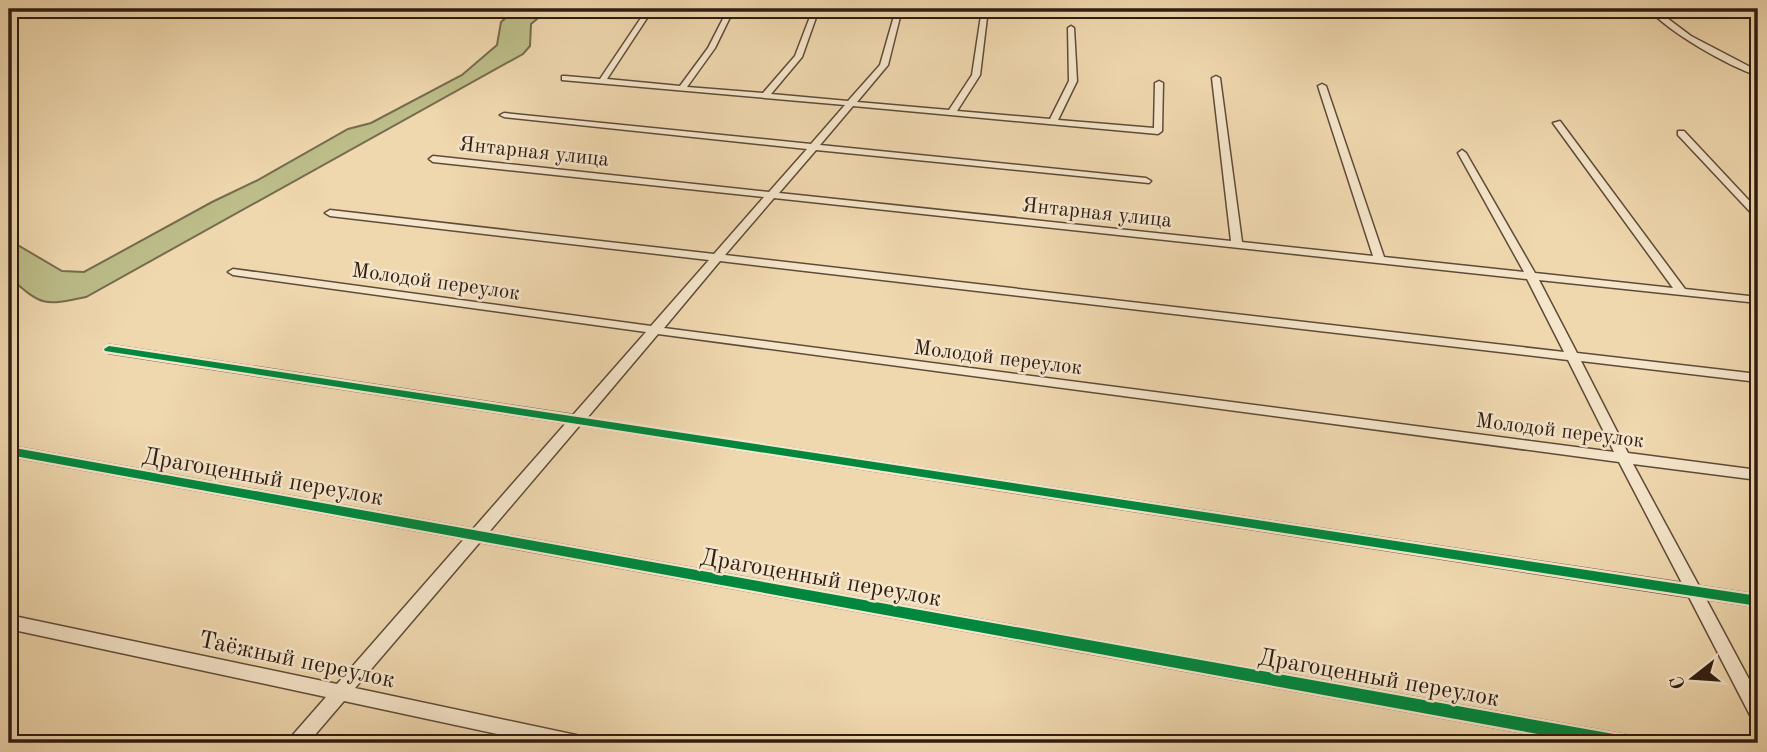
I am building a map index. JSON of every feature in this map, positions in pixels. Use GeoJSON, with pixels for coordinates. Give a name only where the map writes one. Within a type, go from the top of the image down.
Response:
{"type":"FeatureCollection","features":[{"type":"Feature","properties":{"kind":"street"},"geometry":{"type":"LineString","coordinates":[[602,81],[650,9]]}},
{"type":"Feature","properties":{"kind":"street"},"geometry":{"type":"LineString","coordinates":[[682,88],[711,48],[731,9]]}},
{"type":"Feature","properties":{"kind":"street"},"geometry":{"type":"LineString","coordinates":[[765,96],[798,57],[816,9]]}},
{"type":"Feature","properties":{"kind":"street"},"geometry":{"type":"LineString","coordinates":[[297,743],[884,65],[899,9]]}},
{"type":"Feature","properties":{"kind":"street"},"geometry":{"type":"LineString","coordinates":[[951,113],[976,75],[985,9]]}},
{"type":"Feature","properties":{"kind":"street"},"geometry":{"type":"LineString","coordinates":[[1651,9],[1686,35],[1757,73]]}},
{"type":"Feature","properties":{"kind":"street"},"geometry":{"type":"LineString","coordinates":[[1741,9],[1756,19]]}},
{"type":"Feature","properties":{"kind":"street"},"geometry":{"type":"LineString","coordinates":[[1053,121],[1073,82],[1071,28]]}},
{"type":"Feature","properties":{"kind":"street"},"geometry":{"type":"LineString","coordinates":[[565,78],[1158,131],[1159,83]]}},
{"type":"Feature","properties":{"kind":"street"},"geometry":{"type":"LineString","coordinates":[[1216,78],[1237,246]]}},
{"type":"Feature","properties":{"kind":"street"},"geometry":{"type":"LineString","coordinates":[[1322,86],[1380,261]]}},
{"type":"Feature","properties":{"kind":"street"},"geometry":{"type":"LineString","coordinates":[[504,115],[1146,181]]}},
{"type":"Feature","properties":{"kind":"street"},"geometry":{"type":"LineString","coordinates":[[1558,123],[1682,292]]}},
{"type":"Feature","properties":{"kind":"street"},"geometry":{"type":"LineString","coordinates":[[1681,133],[1758,215]]}},
{"type":"Feature","properties":{"kind":"street"},"geometry":{"type":"LineString","coordinates":[[1462,153],[1532,277],[1758,713]]}},
{"type":"Feature","properties":{"kind":"street","name":"Янтарная улица"},"geometry":{"type":"LineString","coordinates":[[433,159],[1758,300]]}},
{"type":"Feature","properties":{"kind":"street"},"geometry":{"type":"LineString","coordinates":[[330,213],[1758,378]]}},
{"type":"Feature","properties":{"kind":"street","name":"Молодой переулок"},"geometry":{"type":"LineString","coordinates":[[233,272],[1758,475]]}},
{"type":"Feature","properties":{"kind":"street"},"geometry":{"type":"LineString","coordinates":[[110,349],[1758,601]]}},
{"type":"Feature","properties":{"kind":"street","name":"Драгоценный переулок"},"geometry":{"type":"LineString","coordinates":[[9,451],[1625,743]]}},
{"type":"Feature","properties":{"kind":"street","name":"Таёжный переулок"},"geometry":{"type":"LineString","coordinates":[[9,622],[576,743]]}},
{"type":"Feature","properties":{"kind":"green space"},"geometry":{"type":"Polygon","coordinates":[[[516,9],[549,9],[531,24],[530,46],[523,54],[86,297],[60,302],[44,301],[29,294],[9,277],[9,240],[62,271],[84,272],[348,129],[371,123],[462,75],[497,45],[501,22],[516,9]]]}},
{"type":"Feature","properties":{"kind":"cycle path"},"geometry":{"type":"LineString","coordinates":[[109,349],[1758,601]]}},
{"type":"Feature","properties":{"kind":"cycle path"},"geometry":{"type":"LineString","coordinates":[[9,451],[1625,743]]}}]}
